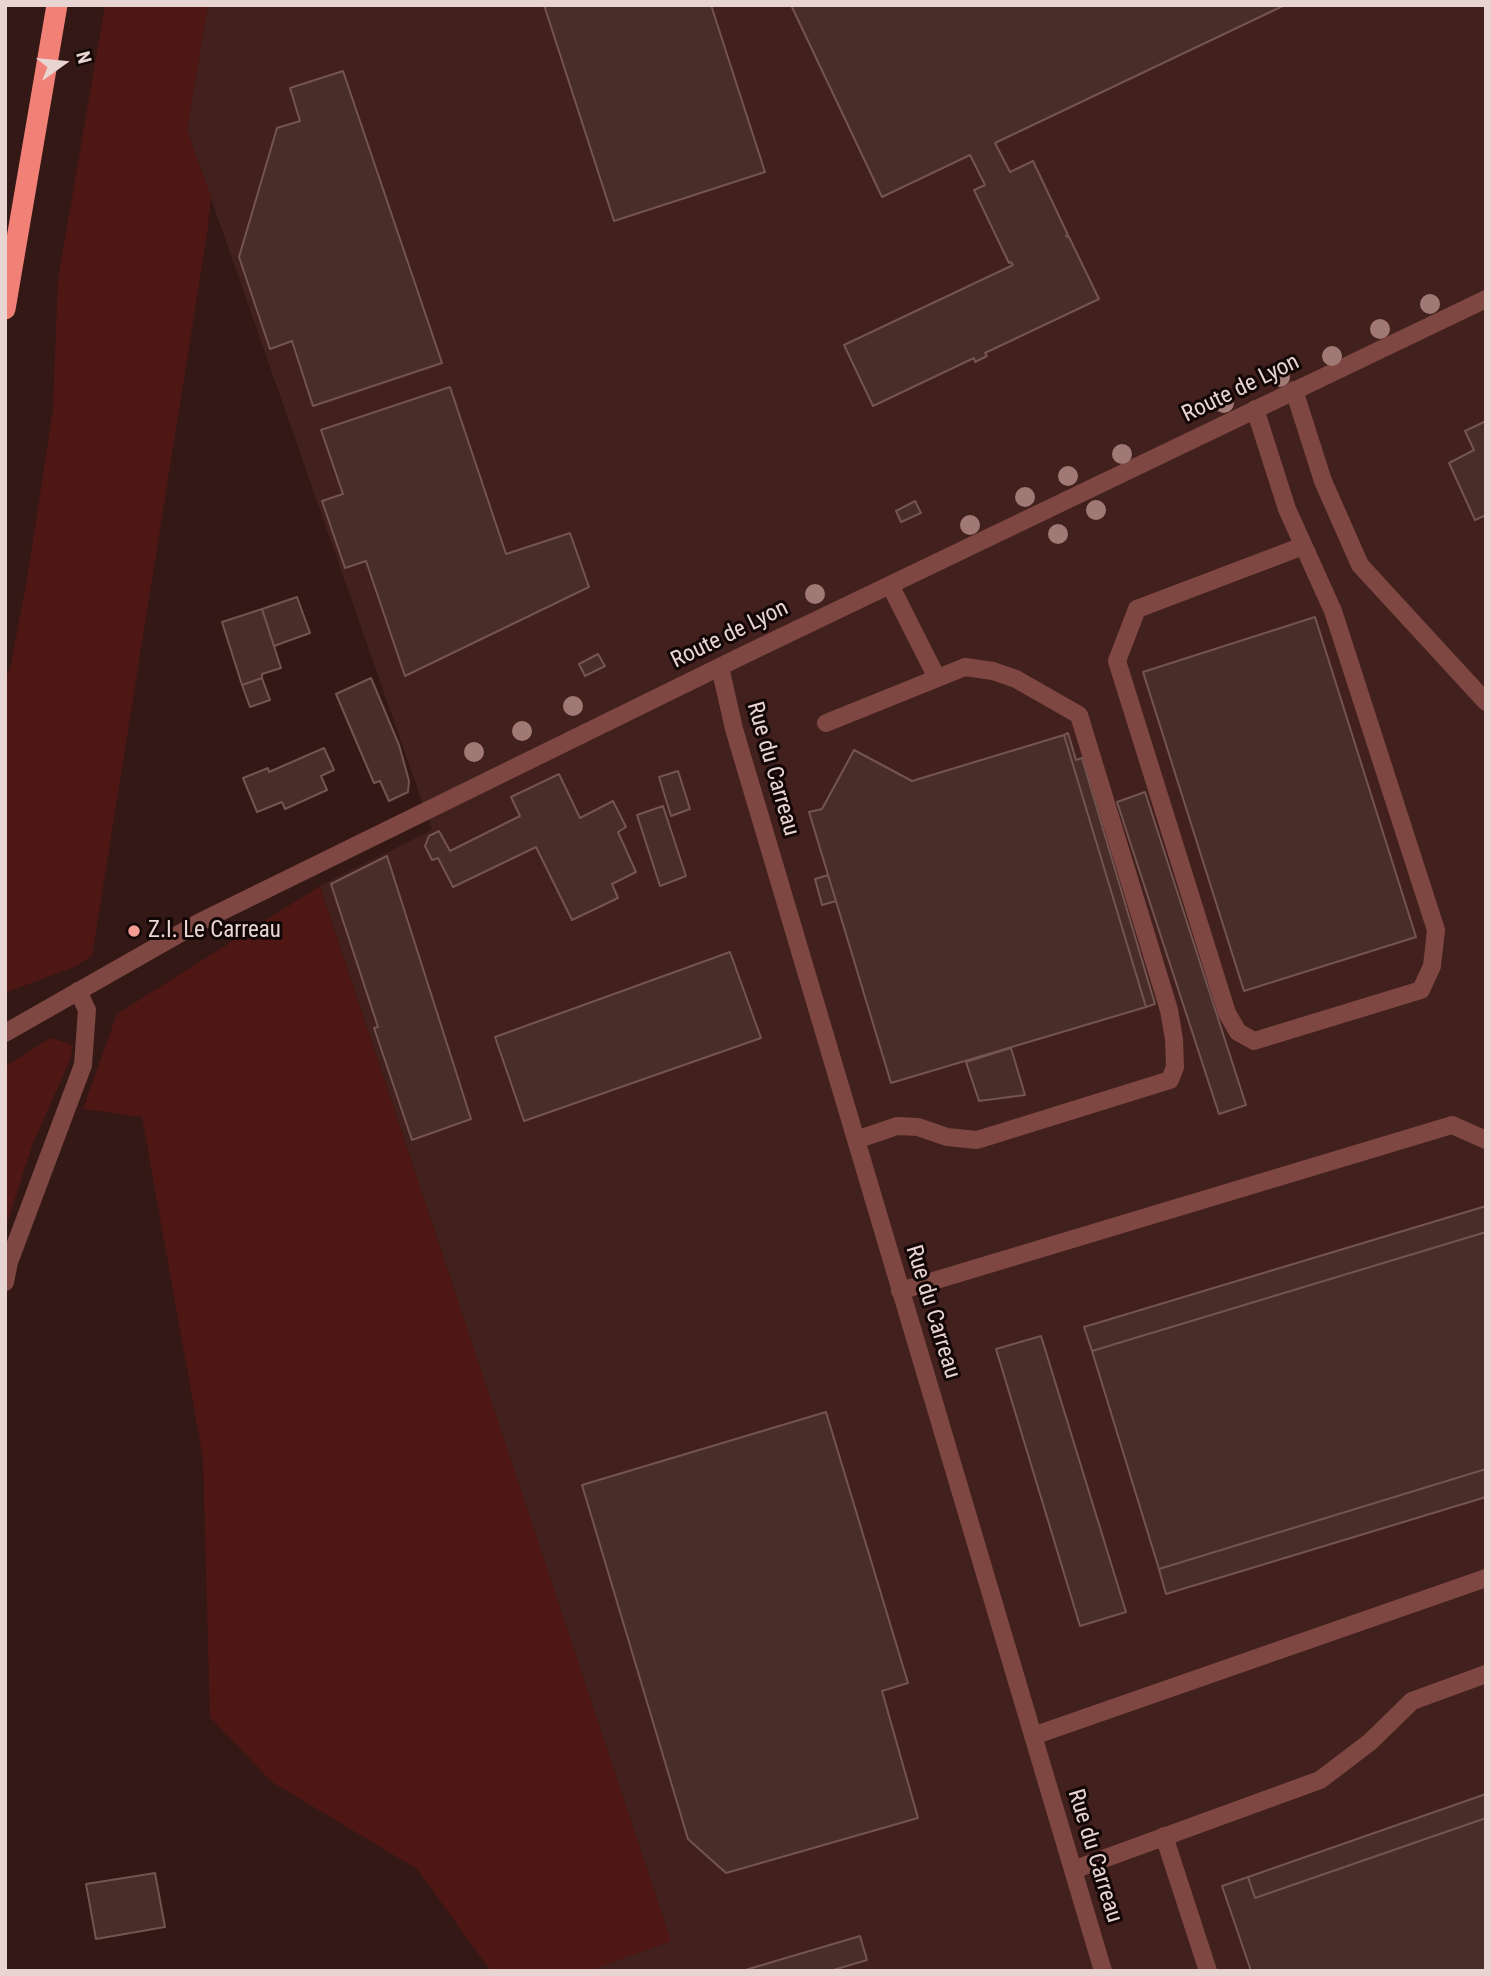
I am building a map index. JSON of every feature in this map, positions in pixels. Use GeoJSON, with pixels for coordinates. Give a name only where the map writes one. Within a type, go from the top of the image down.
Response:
{"type":"FeatureCollection","features":[{"type":"Feature","properties":{"kind":"highway"},"geometry":{"type":"LineString","coordinates":[[5,309],[57,5]]}},
{"type":"Feature","properties":{"kind":"street","name":"Route de Lyon"},"geometry":{"type":"LineString","coordinates":[[5,1033],[200,922],[720,667],[1486,299]]}},
{"type":"Feature","properties":{"kind":"street"},"geometry":{"type":"LineString","coordinates":[[1294,390],[1323,481],[1360,565],[1484,697]]}},
{"type":"Feature","properties":{"kind":"street"},"geometry":{"type":"LineString","coordinates":[[1255,409],[1287,509],[1333,611],[1437,930],[1432,966],[1421,990],[1254,1041],[1238,1032],[1227,1013],[1117,661],[1137,609],[1303,546]]}},
{"type":"Feature","properties":{"kind":"street"},"geometry":{"type":"LineString","coordinates":[[890,585],[937,678]]}},
{"type":"Feature","properties":{"kind":"street","name":"Rue du Carreau"},"geometry":{"type":"LineString","coordinates":[[720,667],[733,729],[1103,1971]]}},
{"type":"Feature","properties":{"kind":"street"},"geometry":{"type":"LineString","coordinates":[[826,723],[964,667],[993,671],[1016,679],[1079,715],[1169,1010],[1175,1067],[1170,1080],[977,1140],[947,1137],[918,1127],[897,1126],[856,1140]]}},
{"type":"Feature","properties":{"kind":"street"},"geometry":{"type":"LineString","coordinates":[[5,1282],[9,1262],[83,1065],[87,1010],[78,992]]}},
{"type":"Feature","properties":{"kind":"street"},"geometry":{"type":"LineString","coordinates":[[900,1291],[1452,1125],[1486,1140]]}},
{"type":"Feature","properties":{"kind":"street"},"geometry":{"type":"LineString","coordinates":[[1033,1736],[1486,1578]]}},
{"type":"Feature","properties":{"kind":"street"},"geometry":{"type":"LineString","coordinates":[[1073,1870],[1320,1780],[1370,1742],[1412,1701],[1486,1674]]}},
{"type":"Feature","properties":{"kind":"street"},"geometry":{"type":"LineString","coordinates":[[1164,1836],[1208,1971]]}},
{"type":"Feature","properties":{"kind":"shaded area"},"geometry":{"type":"Polygon","coordinates":[[[105,5],[208,5],[187,130],[211,197],[92,956],[74,967],[5,993],[5,678],[10,669],[27,580],[53,409],[58,280],[105,5]]]}},
{"type":"Feature","properties":{"kind":"shaded area"},"geometry":{"type":"Polygon","coordinates":[[[208,5],[1486,5],[1486,1971],[589,1971],[670,1940],[320,886],[432,830],[187,130],[208,5]]]}},
{"type":"Feature","properties":{"kind":"shaded area"},"geometry":{"type":"Polygon","coordinates":[[[320,886],[671,1941],[589,1971],[491,1971],[417,1869],[272,1782],[210,1717],[203,1458],[142,1117],[83,1109],[117,1014],[320,886]]]}},
{"type":"Feature","properties":{"kind":"shaded area"},"geometry":{"type":"Polygon","coordinates":[[[50,1038],[73,1045],[70,1060],[33,1143],[5,1229],[5,1067],[50,1038]]]}},
{"type":"Feature","properties":{"kind":"building"},"geometry":{"type":"Polygon","coordinates":[[[544,5],[711,5],[765,172],[614,221],[544,5]]]}},
{"type":"Feature","properties":{"kind":"building"},"geometry":{"type":"Polygon","coordinates":[[[791,5],[1285,5],[995,143],[1010,172],[1033,161],[1068,235],[1066,236],[1069,237],[1099,299],[985,353],[987,356],[975,362],[974,358],[873,406],[844,345],[1013,265],[1009,263],[974,190],[985,185],[970,155],[882,197],[791,5]]]}},
{"type":"Feature","properties":{"kind":"building"},"geometry":{"type":"Polygon","coordinates":[[[343,71],[442,363],[313,406],[292,341],[270,349],[239,257],[277,128],[300,121],[290,88],[343,71]]]}},
{"type":"Feature","properties":{"kind":"building"},"geometry":{"type":"Polygon","coordinates":[[[450,387],[506,554],[570,533],[589,587],[405,676],[366,561],[345,568],[322,501],[343,494],[321,430],[450,387]]]}},
{"type":"Feature","properties":{"kind":"building"},"geometry":{"type":"Polygon","coordinates":[[[1486,421],[1486,515],[1475,520],[1449,463],[1474,450],[1465,431],[1486,421]]]}},
{"type":"Feature","properties":{"kind":"building"},"geometry":{"type":"Polygon","coordinates":[[[915,501],[921,513],[901,522],[896,511],[915,501]]]}},
{"type":"Feature","properties":{"kind":"building"},"geometry":{"type":"Polygon","coordinates":[[[297,597],[310,633],[274,646],[262,609],[297,597]]]}},
{"type":"Feature","properties":{"kind":"building"},"geometry":{"type":"Polygon","coordinates":[[[262,609],[281,668],[242,685],[222,622],[262,609]]]}},
{"type":"Feature","properties":{"kind":"building"},"geometry":{"type":"Polygon","coordinates":[[[1315,617],[1416,937],[1244,991],[1143,672],[1315,617]]]}},
{"type":"Feature","properties":{"kind":"building"},"geometry":{"type":"Polygon","coordinates":[[[598,654],[605,666],[585,676],[579,664],[598,654]]]}},
{"type":"Feature","properties":{"kind":"building"},"geometry":{"type":"Polygon","coordinates":[[[262,678],[270,700],[250,707],[242,685],[262,678]]]}},
{"type":"Feature","properties":{"kind":"building"},"geometry":{"type":"Polygon","coordinates":[[[371,678],[399,745],[409,781],[408,792],[389,801],[380,781],[374,783],[336,694],[371,678]]]}},
{"type":"Feature","properties":{"kind":"building"},"geometry":{"type":"Polygon","coordinates":[[[1068,733],[1076,760],[1082,758],[1155,1004],[1146,1007],[1064,735],[1068,733]]]}},
{"type":"Feature","properties":{"kind":"building"},"geometry":{"type":"Polygon","coordinates":[[[1064,735],[1146,1007],[891,1083],[809,812],[822,809],[854,750],[912,781],[1064,735]]]}},
{"type":"Feature","properties":{"kind":"building"},"geometry":{"type":"Polygon","coordinates":[[[324,748],[334,770],[321,776],[327,790],[285,809],[282,802],[257,812],[243,778],[268,768],[269,772],[324,748]]]}},
{"type":"Feature","properties":{"kind":"building"},"geometry":{"type":"Polygon","coordinates":[[[678,771],[690,809],[671,816],[659,777],[678,771]]]}},
{"type":"Feature","properties":{"kind":"building"},"geometry":{"type":"Polygon","coordinates":[[[559,774],[580,818],[613,801],[626,827],[618,832],[636,872],[612,884],[618,898],[572,920],[536,847],[453,887],[438,858],[432,860],[425,846],[429,836],[439,831],[450,851],[520,816],[511,797],[559,774]]]}},
{"type":"Feature","properties":{"kind":"building"},"geometry":{"type":"Polygon","coordinates":[[[1145,792],[1246,1105],[1219,1114],[1117,802],[1145,792]]]}},
{"type":"Feature","properties":{"kind":"building"},"geometry":{"type":"Polygon","coordinates":[[[663,806],[686,876],[660,886],[637,815],[663,806]]]}},
{"type":"Feature","properties":{"kind":"building"},"geometry":{"type":"Polygon","coordinates":[[[387,856],[471,1119],[412,1140],[374,1028],[378,1027],[331,884],[387,856]]]}},
{"type":"Feature","properties":{"kind":"building"},"geometry":{"type":"Polygon","coordinates":[[[828,875],[836,901],[822,905],[815,879],[828,875]]]}},
{"type":"Feature","properties":{"kind":"building"},"geometry":{"type":"Polygon","coordinates":[[[730,952],[761,1038],[524,1121],[495,1037],[730,952]]]}},
{"type":"Feature","properties":{"kind":"building"},"geometry":{"type":"Polygon","coordinates":[[[1011,1048],[1025,1095],[979,1101],[966,1062],[1011,1048]]]}},
{"type":"Feature","properties":{"kind":"building"},"geometry":{"type":"Polygon","coordinates":[[[1486,1206],[1486,1232],[1092,1351],[1084,1327],[1486,1206]]]}},
{"type":"Feature","properties":{"kind":"building"},"geometry":{"type":"Polygon","coordinates":[[[1486,1232],[1486,1469],[1159,1569],[1092,1351],[1486,1232]]]}},
{"type":"Feature","properties":{"kind":"building"},"geometry":{"type":"Polygon","coordinates":[[[1041,1336],[1126,1612],[1080,1626],[996,1349],[1041,1336]]]}},
{"type":"Feature","properties":{"kind":"building"},"geometry":{"type":"Polygon","coordinates":[[[826,1412],[908,1683],[882,1691],[918,1818],[726,1873],[688,1839],[582,1485],[826,1412]]]}},
{"type":"Feature","properties":{"kind":"building"},"geometry":{"type":"Polygon","coordinates":[[[1486,1469],[1486,1497],[1166,1594],[1159,1569],[1486,1469]]]}},
{"type":"Feature","properties":{"kind":"building"},"geometry":{"type":"Polygon","coordinates":[[[1486,1794],[1486,1818],[1255,1898],[1248,1877],[1486,1794]]]}},
{"type":"Feature","properties":{"kind":"building"},"geometry":{"type":"Polygon","coordinates":[[[1486,1818],[1486,1971],[1251,1971],[1222,1886],[1248,1877],[1255,1898],[1486,1818]]]}},
{"type":"Feature","properties":{"kind":"building"},"geometry":{"type":"Polygon","coordinates":[[[155,1873],[165,1927],[96,1939],[86,1884],[155,1873]]]}},
{"type":"Feature","properties":{"kind":"building"},"geometry":{"type":"Polygon","coordinates":[[[860,1936],[867,1960],[830,1971],[742,1971],[860,1936]]]}},
{"type":"Feature","properties":{"kind":"place","name":"Z.I. Le Carreau"},"geometry":{"type":"Point","coordinates":[134,931]}}]}
